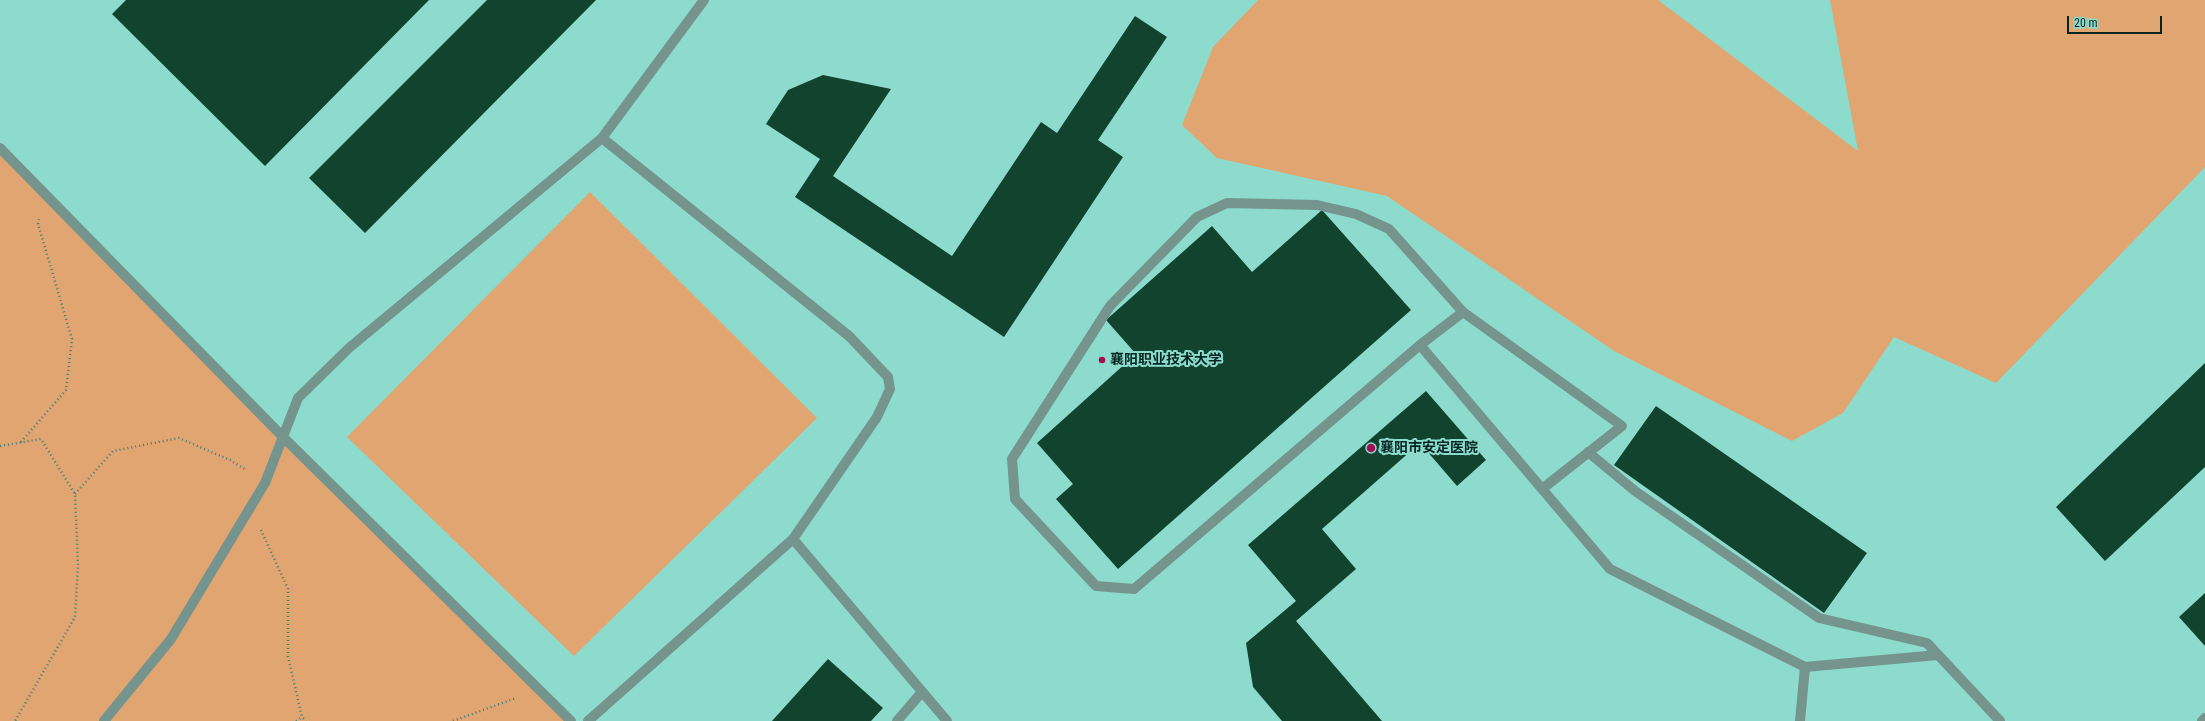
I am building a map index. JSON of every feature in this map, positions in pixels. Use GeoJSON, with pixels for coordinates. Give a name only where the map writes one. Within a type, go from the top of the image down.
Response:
{"type":"FeatureCollection","features":[{"type":"Feature","properties":{"kind":"lane"},"geometry":{"type":"LineString","coordinates":[[104,721],[171,639],[251,507],[265,483],[298,398],[349,348],[602,138],[704,0]]}},
{"type":"Feature","properties":{"kind":"lane"},"geometry":{"type":"LineString","coordinates":[[588,721],[793,539],[878,417],[890,389],[888,378],[849,336],[602,138]]}},
{"type":"Feature","properties":{"kind":"lane"},"geometry":{"type":"LineString","coordinates":[[0,148],[283,437],[571,721]]}},
{"type":"Feature","properties":{"kind":"lane"},"geometry":{"type":"LineString","coordinates":[[1463,312],[1420,345],[1134,589],[1096,586],[1015,499],[1012,459],[1110,306],[1197,217],[1227,203],[1317,205],[1356,214],[1389,229],[1463,312],[1622,426],[1542,489]]}},
{"type":"Feature","properties":{"kind":"lane"},"geometry":{"type":"LineString","coordinates":[[1420,345],[1610,569],[1805,667],[1938,655]]}},
{"type":"Feature","properties":{"kind":"lane"},"geometry":{"type":"LineString","coordinates":[[1588,452],[1635,491],[1819,618],[1926,643],[2000,721]]}},
{"type":"Feature","properties":{"kind":"lane"},"geometry":{"type":"LineString","coordinates":[[793,539],[947,721]]}},
{"type":"Feature","properties":{"kind":"lane"},"geometry":{"type":"LineString","coordinates":[[1800,721],[1805,667]]}},
{"type":"Feature","properties":{"kind":"lane"},"geometry":{"type":"LineString","coordinates":[[897,721],[922,692]]}},
{"type":"Feature","properties":{"kind":"lane"},"geometry":{"type":"LineString","coordinates":[[2202,721],[2205,718]]}},
{"type":"Feature","properties":{"kind":"path"},"geometry":{"type":"LineString","coordinates":[[21,442],[66,390],[72,339],[38,224],[45,194]]}},
{"type":"Feature","properties":{"kind":"path"},"geometry":{"type":"LineString","coordinates":[[75,494],[113,451],[179,438],[230,460],[265,483]]}},
{"type":"Feature","properties":{"kind":"path"},"geometry":{"type":"LineString","coordinates":[[0,446],[41,439],[75,494],[78,566],[75,617],[15,721]]}},
{"type":"Feature","properties":{"kind":"path"},"geometry":{"type":"LineString","coordinates":[[251,507],[288,589],[288,657],[302,717],[306,721]]}},
{"type":"Feature","properties":{"kind":"path"},"geometry":{"type":"LineString","coordinates":[[453,721],[539,689]]}},
{"type":"Feature","properties":{"kind":"path"},"geometry":{"type":"LineString","coordinates":[[296,721],[302,717]]}},
{"type":"Feature","properties":{"kind":"shaded area"},"geometry":{"type":"Polygon","coordinates":[[[1258,0],[1658,0],[1858,151],[1830,0],[2205,0],[2205,167],[1996,383],[1894,337],[1843,413],[1792,441],[1614,351],[1387,196],[1217,158],[1182,125],[1213,47],[1258,0]]]}},
{"type":"Feature","properties":{"kind":"shaded area"},"geometry":{"type":"Polygon","coordinates":[[[0,147],[571,721],[0,721],[0,147]]]}},
{"type":"Feature","properties":{"kind":"shaded area"},"geometry":{"type":"Polygon","coordinates":[[[590,192],[817,418],[574,656],[347,437],[590,192]]]}},
{"type":"Feature","properties":{"kind":"building"},"geometry":{"type":"Polygon","coordinates":[[[126,0],[429,0],[265,166],[112,14],[126,0]]]}},
{"type":"Feature","properties":{"kind":"building"},"geometry":{"type":"Polygon","coordinates":[[[487,0],[596,0],[365,233],[309,178],[487,0]]]}},
{"type":"Feature","properties":{"kind":"building"},"geometry":{"type":"Polygon","coordinates":[[[1135,16],[1167,37],[1098,140],[1123,157],[1004,337],[795,197],[820,159],[766,124],[788,90],[823,75],[891,89],[833,176],[952,256],[1041,122],[1057,133],[1135,16]]]}},
{"type":"Feature","properties":{"kind":"building"},"geometry":{"type":"Polygon","coordinates":[[[1322,210],[1411,310],[1118,569],[1056,499],[1073,484],[1037,443],[1136,354],[1106,320],[1212,226],[1252,272],[1322,210]]]}},
{"type":"Feature","properties":{"kind":"building"},"geometry":{"type":"Polygon","coordinates":[[[2205,363],[2205,467],[2105,561],[2056,507],[2205,363]]]}},
{"type":"Feature","properties":{"kind":"building"},"geometry":{"type":"Polygon","coordinates":[[[1426,391],[1486,460],[1457,486],[1420,443],[1322,529],[1356,569],[1296,621],[1382,721],[1282,721],[1253,687],[1246,643],[1296,601],[1248,545],[1426,391]]]}},
{"type":"Feature","properties":{"kind":"building"},"geometry":{"type":"Polygon","coordinates":[[[1656,406],[1867,553],[1824,613],[1614,465],[1656,406]]]}},
{"type":"Feature","properties":{"kind":"building"},"geometry":{"type":"Polygon","coordinates":[[[2205,593],[2205,646],[2179,617],[2205,593]]]}},
{"type":"Feature","properties":{"kind":"building"},"geometry":{"type":"Polygon","coordinates":[[[828,659],[883,708],[871,721],[772,721],[828,659]]]}},
{"type":"Feature","properties":{"kind":"place","name":"襄阳职业技术大学"},"geometry":{"type":"Point","coordinates":[1102,360]}},
{"type":"Feature","properties":{"kind":"place","name":"襄阳市安定医院"},"geometry":{"type":"Point","coordinates":[1371,448]}}]}
